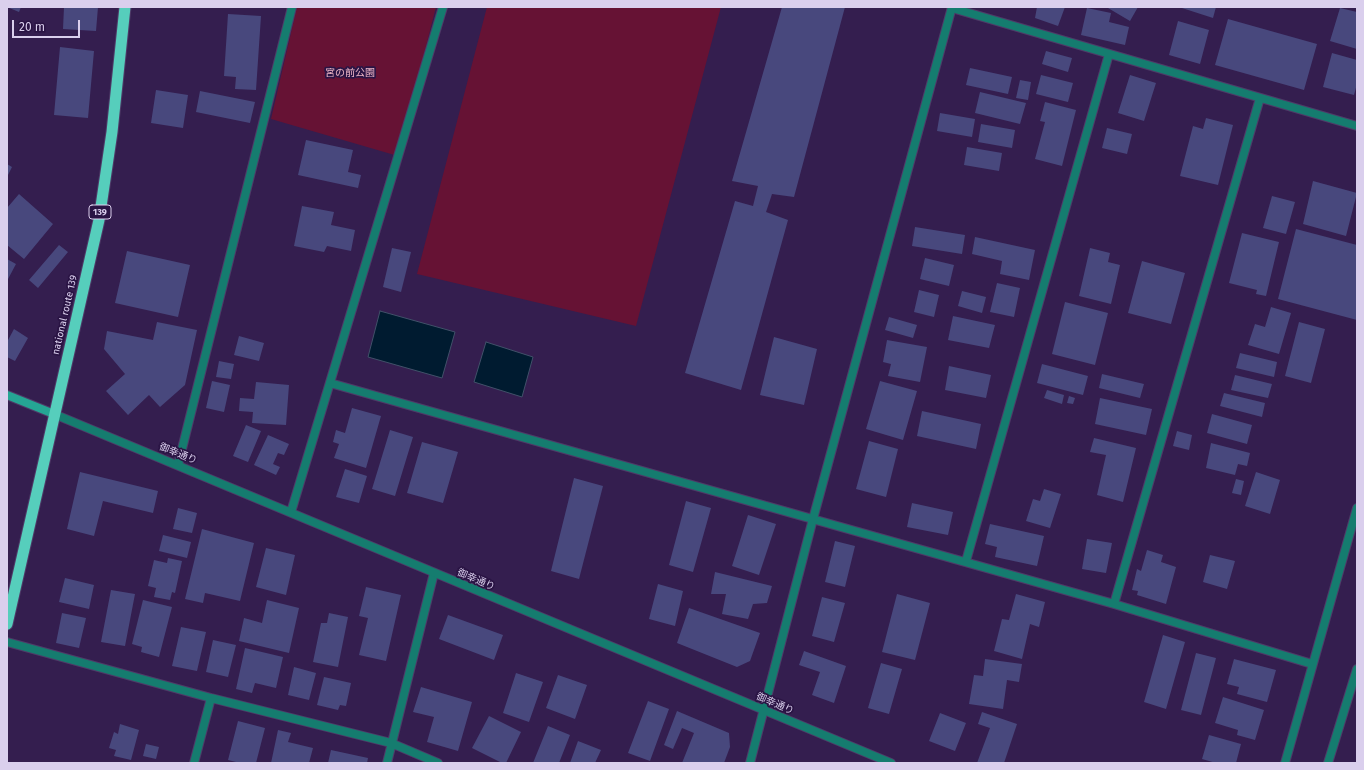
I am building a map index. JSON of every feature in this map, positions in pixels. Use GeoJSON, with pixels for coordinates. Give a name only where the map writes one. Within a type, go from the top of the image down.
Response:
{"type":"FeatureCollection","features":[{"type":"Feature","properties":{"kind":"highway","name":"national route 139"},"geometry":{"type":"LineString","coordinates":[[7,624],[99,220],[112,132],[125,7]]}},
{"type":"Feature","properties":{"kind":"main road"},"geometry":{"type":"LineString","coordinates":[[7,395],[54,414]]}},
{"type":"Feature","properties":{"kind":"street"},"geometry":{"type":"LineString","coordinates":[[178,465],[292,7]]}},
{"type":"Feature","properties":{"kind":"street"},"geometry":{"type":"LineString","coordinates":[[291,512],[443,7]]}},
{"type":"Feature","properties":{"kind":"street"},"geometry":{"type":"LineString","coordinates":[[750,763],[813,519],[952,8],[1357,126]]}},
{"type":"Feature","properties":{"kind":"street"},"geometry":{"type":"LineString","coordinates":[[966,561],[1109,54]]}},
{"type":"Feature","properties":{"kind":"street"},"geometry":{"type":"LineString","coordinates":[[1114,604],[1260,98]]}},
{"type":"Feature","properties":{"kind":"street"},"geometry":{"type":"LineString","coordinates":[[330,382],[966,561],[1312,664]]}},
{"type":"Feature","properties":{"kind":"street","name":"御幸通り"},"geometry":{"type":"LineString","coordinates":[[54,414],[891,763]]}},
{"type":"Feature","properties":{"kind":"street"},"geometry":{"type":"LineString","coordinates":[[1285,763],[1357,508]]}},
{"type":"Feature","properties":{"kind":"street"},"geometry":{"type":"LineString","coordinates":[[387,763],[434,573]]}},
{"type":"Feature","properties":{"kind":"street"},"geometry":{"type":"LineString","coordinates":[[7,642],[211,698],[392,743],[438,763]]}},
{"type":"Feature","properties":{"kind":"street"},"geometry":{"type":"LineString","coordinates":[[1328,763],[1357,671]]}},
{"type":"Feature","properties":{"kind":"street"},"geometry":{"type":"LineString","coordinates":[[194,763],[211,698]]}},
{"type":"Feature","properties":{"kind":"green space","name":"宮の前公園"},"geometry":{"type":"Polygon","coordinates":[[[297,7],[436,7],[398,156],[271,119],[297,7]]]}},
{"type":"Feature","properties":{"kind":"green space"},"geometry":{"type":"Polygon","coordinates":[[[487,7],[721,7],[636,326],[417,274],[487,7]]]}},
{"type":"Feature","properties":{"kind":"water"},"geometry":{"type":"Polygon","coordinates":[[[380,311],[455,332],[442,378],[368,357],[380,311]]]}},
{"type":"Feature","properties":{"kind":"water"},"geometry":{"type":"Polygon","coordinates":[[[486,342],[533,357],[522,397],[474,382],[486,342]]]}},
{"type":"Feature","properties":{"kind":"building"},"geometry":{"type":"Polygon","coordinates":[[[7,7],[21,7],[19,12],[7,7]]]}},
{"type":"Feature","properties":{"kind":"building"},"geometry":{"type":"Polygon","coordinates":[[[64,7],[98,7],[96,31],[63,29],[64,7]]]}},
{"type":"Feature","properties":{"kind":"building"},"geometry":{"type":"Polygon","coordinates":[[[782,7],[845,7],[794,197],[772,194],[766,212],[788,220],[741,390],[685,373],[735,201],[753,206],[758,186],[732,181],[782,7]]]}},
{"type":"Feature","properties":{"kind":"building"},"geometry":{"type":"Polygon","coordinates":[[[1037,7],[1065,7],[1058,26],[1035,18],[1037,7]]]}},
{"type":"Feature","properties":{"kind":"building"},"geometry":{"type":"Polygon","coordinates":[[[1108,7],[1138,7],[1130,21],[1108,7]]]}},
{"type":"Feature","properties":{"kind":"building"},"geometry":{"type":"Polygon","coordinates":[[[1216,7],[1213,18],[1182,8],[1216,7]]]}},
{"type":"Feature","properties":{"kind":"building"},"geometry":{"type":"Polygon","coordinates":[[[1087,8],[1111,13],[1109,22],[1129,27],[1125,45],[1081,35],[1087,8]]]}},
{"type":"Feature","properties":{"kind":"building"},"geometry":{"type":"Polygon","coordinates":[[[1340,8],[1357,12],[1357,49],[1330,41],[1340,8]]]}},
{"type":"Feature","properties":{"kind":"building"},"geometry":{"type":"Polygon","coordinates":[[[228,14],[261,16],[256,90],[235,89],[236,77],[224,76],[228,14]]]}},
{"type":"Feature","properties":{"kind":"building"},"geometry":{"type":"Polygon","coordinates":[[[1228,19],[1317,44],[1304,90],[1215,65],[1228,19]]]}},
{"type":"Feature","properties":{"kind":"building"},"geometry":{"type":"Polygon","coordinates":[[[1178,21],[1209,30],[1200,64],[1169,55],[1178,21]]]}},
{"type":"Feature","properties":{"kind":"building"},"geometry":{"type":"Polygon","coordinates":[[[60,47],[94,51],[88,118],[54,115],[60,47]]]}},
{"type":"Feature","properties":{"kind":"building"},"geometry":{"type":"Polygon","coordinates":[[[1046,51],[1072,58],[1068,72],[1042,64],[1046,51]]]}},
{"type":"Feature","properties":{"kind":"building"},"geometry":{"type":"Polygon","coordinates":[[[1332,53],[1357,60],[1357,84],[1354,95],[1323,87],[1332,53]]]}},
{"type":"Feature","properties":{"kind":"building"},"geometry":{"type":"Polygon","coordinates":[[[970,68],[1012,77],[1008,94],[966,85],[970,68]]]}},
{"type":"Feature","properties":{"kind":"building"},"geometry":{"type":"Polygon","coordinates":[[[1041,75],[1073,83],[1068,102],[1036,94],[1041,75]]]}},
{"type":"Feature","properties":{"kind":"building"},"geometry":{"type":"Polygon","coordinates":[[[1130,75],[1156,83],[1144,121],[1118,113],[1130,75]]]}},
{"type":"Feature","properties":{"kind":"building"},"geometry":{"type":"Polygon","coordinates":[[[1020,80],[1031,82],[1028,100],[1016,98],[1020,80]]]}},
{"type":"Feature","properties":{"kind":"building"},"geometry":{"type":"Polygon","coordinates":[[[156,90],[188,95],[183,128],[151,123],[156,90]]]}},
{"type":"Feature","properties":{"kind":"building"},"geometry":{"type":"Polygon","coordinates":[[[200,91],[255,102],[250,123],[196,112],[200,91]]]}},
{"type":"Feature","properties":{"kind":"building"},"geometry":{"type":"Polygon","coordinates":[[[980,92],[1026,103],[1020,124],[975,113],[980,92]]]}},
{"type":"Feature","properties":{"kind":"building"},"geometry":{"type":"Polygon","coordinates":[[[1045,102],[1076,110],[1062,166],[1035,159],[1045,122],[1040,121],[1045,102]]]}},
{"type":"Feature","properties":{"kind":"building"},"geometry":{"type":"Polygon","coordinates":[[[940,113],[975,119],[972,137],[937,131],[940,113]]]}},
{"type":"Feature","properties":{"kind":"building"},"geometry":{"type":"Polygon","coordinates":[[[1206,118],[1233,125],[1218,185],[1180,176],[1193,126],[1203,129],[1206,118]]]}},
{"type":"Feature","properties":{"kind":"building"},"geometry":{"type":"Polygon","coordinates":[[[981,124],[1015,130],[1012,148],[978,142],[981,124]]]}},
{"type":"Feature","properties":{"kind":"building"},"geometry":{"type":"Polygon","coordinates":[[[1107,128],[1132,134],[1127,154],[1102,148],[1107,128]]]}},
{"type":"Feature","properties":{"kind":"building"},"geometry":{"type":"Polygon","coordinates":[[[306,140],[353,150],[348,172],[361,175],[358,188],[298,175],[306,140]]]}},
{"type":"Feature","properties":{"kind":"building"},"geometry":{"type":"Polygon","coordinates":[[[967,147],[1002,153],[999,171],[964,165],[967,147]]]}},
{"type":"Feature","properties":{"kind":"building"},"geometry":{"type":"Polygon","coordinates":[[[7,164],[12,167],[7,177],[7,164]]]}},
{"type":"Feature","properties":{"kind":"building"},"geometry":{"type":"Polygon","coordinates":[[[1313,181],[1357,193],[1346,236],[1303,224],[1313,181]]]}},
{"type":"Feature","properties":{"kind":"building"},"geometry":{"type":"Polygon","coordinates":[[[19,194],[53,224],[24,259],[7,245],[7,208],[19,194]]]}},
{"type":"Feature","properties":{"kind":"building"},"geometry":{"type":"Polygon","coordinates":[[[1272,196],[1295,202],[1286,234],[1263,228],[1272,196]]]}},
{"type":"Feature","properties":{"kind":"building"},"geometry":{"type":"Polygon","coordinates":[[[302,206],[334,212],[331,225],[355,230],[351,251],[327,246],[324,252],[294,246],[302,206]]]}},
{"type":"Feature","properties":{"kind":"building"},"geometry":{"type":"Polygon","coordinates":[[[915,227],[965,235],[962,254],[912,246],[915,227]]]}},
{"type":"Feature","properties":{"kind":"building"},"geometry":{"type":"Polygon","coordinates":[[[1296,229],[1357,245],[1357,320],[1278,299],[1296,229]]]}},
{"type":"Feature","properties":{"kind":"building"},"geometry":{"type":"Polygon","coordinates":[[[1242,233],[1279,242],[1266,296],[1256,294],[1257,290],[1229,283],[1242,233]]]}},
{"type":"Feature","properties":{"kind":"building"},"geometry":{"type":"Polygon","coordinates":[[[975,237],[1035,250],[1029,280],[1000,274],[1002,261],[972,254],[975,237]]]}},
{"type":"Feature","properties":{"kind":"building"},"geometry":{"type":"Polygon","coordinates":[[[59,245],[68,252],[38,288],[29,280],[59,245]]]}},
{"type":"Feature","properties":{"kind":"building"},"geometry":{"type":"Polygon","coordinates":[[[392,248],[411,252],[401,292],[383,287],[392,248]]]}},
{"type":"Feature","properties":{"kind":"building"},"geometry":{"type":"Polygon","coordinates":[[[1090,248],[1110,253],[1108,262],[1120,265],[1111,304],[1079,296],[1090,248]]]}},
{"type":"Feature","properties":{"kind":"building"},"geometry":{"type":"Polygon","coordinates":[[[127,251],[190,265],[178,317],[115,303],[127,251]]]}},
{"type":"Feature","properties":{"kind":"building"},"geometry":{"type":"Polygon","coordinates":[[[925,258],[954,265],[949,286],[920,279],[925,258]]]}},
{"type":"Feature","properties":{"kind":"building"},"geometry":{"type":"Polygon","coordinates":[[[7,259],[16,264],[7,281],[7,259]]]}},
{"type":"Feature","properties":{"kind":"building"},"geometry":{"type":"Polygon","coordinates":[[[1142,261],[1185,273],[1171,324],[1128,313],[1142,261]]]}},
{"type":"Feature","properties":{"kind":"building"},"geometry":{"type":"Polygon","coordinates":[[[997,283],[1020,288],[1014,317],[990,312],[997,283]]]}},
{"type":"Feature","properties":{"kind":"building"},"geometry":{"type":"Polygon","coordinates":[[[919,290],[939,295],[934,317],[914,312],[919,290]]]}},
{"type":"Feature","properties":{"kind":"building"},"geometry":{"type":"Polygon","coordinates":[[[962,291],[986,297],[982,313],[958,306],[962,291]]]}},
{"type":"Feature","properties":{"kind":"building"},"geometry":{"type":"Polygon","coordinates":[[[1065,302],[1108,313],[1095,365],[1052,354],[1065,302]]]}},
{"type":"Feature","properties":{"kind":"building"},"geometry":{"type":"Polygon","coordinates":[[[1271,307],[1291,313],[1279,354],[1248,345],[1255,324],[1265,327],[1271,307]]]}},
{"type":"Feature","properties":{"kind":"building"},"geometry":{"type":"Polygon","coordinates":[[[953,316],[995,325],[989,348],[948,340],[953,316]]]}},
{"type":"Feature","properties":{"kind":"building"},"geometry":{"type":"Polygon","coordinates":[[[889,317],[917,325],[913,338],[885,330],[889,317]]]}},
{"type":"Feature","properties":{"kind":"building"},"geometry":{"type":"Polygon","coordinates":[[[157,322],[197,330],[185,385],[160,407],[149,395],[128,415],[106,391],[125,374],[104,349],[107,331],[153,340],[157,322]]]}},
{"type":"Feature","properties":{"kind":"building"},"geometry":{"type":"Polygon","coordinates":[[[1299,322],[1325,329],[1311,383],[1285,376],[1299,322]]]}},
{"type":"Feature","properties":{"kind":"building"},"geometry":{"type":"Polygon","coordinates":[[[14,329],[28,338],[15,361],[7,357],[7,342],[14,329]]]}},
{"type":"Feature","properties":{"kind":"building"},"geometry":{"type":"Polygon","coordinates":[[[239,336],[264,343],[259,361],[234,355],[239,336]]]}},
{"type":"Feature","properties":{"kind":"building"},"geometry":{"type":"Polygon","coordinates":[[[774,337],[817,349],[804,405],[760,395],[774,337]]]}},
{"type":"Feature","properties":{"kind":"building"},"geometry":{"type":"Polygon","coordinates":[[[887,340],[927,347],[920,382],[888,376],[891,364],[883,362],[887,340]]]}},
{"type":"Feature","properties":{"kind":"building"},"geometry":{"type":"Polygon","coordinates":[[[1240,353],[1277,362],[1274,377],[1236,368],[1240,353]]]}},
{"type":"Feature","properties":{"kind":"building"},"geometry":{"type":"Polygon","coordinates":[[[219,361],[234,364],[231,379],[216,377],[219,361]]]}},
{"type":"Feature","properties":{"kind":"building"},"geometry":{"type":"Polygon","coordinates":[[[1042,364],[1088,376],[1083,395],[1037,383],[1042,364]]]}},
{"type":"Feature","properties":{"kind":"building"},"geometry":{"type":"Polygon","coordinates":[[[949,366],[991,375],[986,398],[945,390],[949,366]]]}},
{"type":"Feature","properties":{"kind":"building"},"geometry":{"type":"Polygon","coordinates":[[[1102,374],[1144,384],[1140,398],[1099,388],[1102,374]]]}},
{"type":"Feature","properties":{"kind":"building"},"geometry":{"type":"Polygon","coordinates":[[[1235,375],[1272,384],[1268,398],[1231,390],[1235,375]]]}},
{"type":"Feature","properties":{"kind":"building"},"geometry":{"type":"Polygon","coordinates":[[[212,381],[230,385],[224,412],[206,408],[212,381]]]}},
{"type":"Feature","properties":{"kind":"building"},"geometry":{"type":"Polygon","coordinates":[[[880,381],[917,391],[903,440],[866,429],[880,381]]]}},
{"type":"Feature","properties":{"kind":"building"},"geometry":{"type":"Polygon","coordinates":[[[256,382],[289,385],[286,425],[252,423],[253,412],[239,411],[240,398],[254,399],[256,382]]]}},
{"type":"Feature","properties":{"kind":"building"},"geometry":{"type":"Polygon","coordinates":[[[1047,390],[1064,395],[1062,404],[1044,398],[1047,390]]]}},
{"type":"Feature","properties":{"kind":"building"},"geometry":{"type":"Polygon","coordinates":[[[1224,393],[1265,403],[1262,417],[1220,406],[1224,393]]]}},
{"type":"Feature","properties":{"kind":"building"},"geometry":{"type":"Polygon","coordinates":[[[1069,396],[1075,398],[1073,404],[1067,403],[1069,396]]]}},
{"type":"Feature","properties":{"kind":"building"},"geometry":{"type":"Polygon","coordinates":[[[1100,398],[1152,409],[1146,435],[1095,424],[1100,398]]]}},
{"type":"Feature","properties":{"kind":"building"},"geometry":{"type":"Polygon","coordinates":[[[352,408],[381,416],[366,468],[334,458],[339,444],[333,442],[336,430],[345,433],[352,408]]]}},
{"type":"Feature","properties":{"kind":"building"},"geometry":{"type":"Polygon","coordinates":[[[922,411],[981,424],[976,449],[917,436],[922,411]]]}},
{"type":"Feature","properties":{"kind":"building"},"geometry":{"type":"Polygon","coordinates":[[[1212,414],[1252,425],[1247,444],[1207,433],[1212,414]]]}},
{"type":"Feature","properties":{"kind":"building"},"geometry":{"type":"Polygon","coordinates":[[[246,425],[261,431],[248,462],[233,456],[246,425]]]}},
{"type":"Feature","properties":{"kind":"building"},"geometry":{"type":"Polygon","coordinates":[[[390,430],[413,437],[395,496],[372,489],[390,430]]]}},
{"type":"Feature","properties":{"kind":"building"},"geometry":{"type":"Polygon","coordinates":[[[1177,431],[1192,435],[1189,450],[1173,446],[1177,431]]]}},
{"type":"Feature","properties":{"kind":"building"},"geometry":{"type":"Polygon","coordinates":[[[268,435],[289,444],[284,455],[278,453],[273,464],[280,467],[276,475],[254,465],[268,435]]]}},
{"type":"Feature","properties":{"kind":"building"},"geometry":{"type":"Polygon","coordinates":[[[1094,438],[1136,448],[1123,502],[1097,495],[1106,455],[1090,452],[1094,438]]]}},
{"type":"Feature","properties":{"kind":"building"},"geometry":{"type":"Polygon","coordinates":[[[869,441],[898,449],[886,497],[856,489],[869,441]]]}},
{"type":"Feature","properties":{"kind":"building"},"geometry":{"type":"Polygon","coordinates":[[[422,442],[458,452],[443,503],[407,493],[422,442]]]}},
{"type":"Feature","properties":{"kind":"building"},"geometry":{"type":"Polygon","coordinates":[[[1211,443],[1250,453],[1247,466],[1238,464],[1235,475],[1206,468],[1211,443]]]}},
{"type":"Feature","properties":{"kind":"building"},"geometry":{"type":"Polygon","coordinates":[[[345,469],[367,476],[359,503],[336,497],[345,469]]]}},
{"type":"Feature","properties":{"kind":"building"},"geometry":{"type":"Polygon","coordinates":[[[80,472],[158,491],[153,513],[103,501],[94,536],[67,529],[80,472]]]}},
{"type":"Feature","properties":{"kind":"building"},"geometry":{"type":"Polygon","coordinates":[[[1256,472],[1280,480],[1270,514],[1245,506],[1256,472]]]}},
{"type":"Feature","properties":{"kind":"building"},"geometry":{"type":"Polygon","coordinates":[[[574,478],[603,486],[579,579],[551,571],[574,478]]]}},
{"type":"Feature","properties":{"kind":"building"},"geometry":{"type":"Polygon","coordinates":[[[1236,479],[1244,481],[1241,495],[1232,493],[1236,479]]]}},
{"type":"Feature","properties":{"kind":"building"},"geometry":{"type":"Polygon","coordinates":[[[1044,489],[1061,494],[1050,528],[1026,521],[1033,499],[1040,501],[1044,489]]]}},
{"type":"Feature","properties":{"kind":"building"},"geometry":{"type":"Polygon","coordinates":[[[686,501],[711,508],[693,572],[669,565],[686,501]]]}},
{"type":"Feature","properties":{"kind":"building"},"geometry":{"type":"Polygon","coordinates":[[[912,503],[953,512],[948,535],[907,527],[912,503]]]}},
{"type":"Feature","properties":{"kind":"building"},"geometry":{"type":"Polygon","coordinates":[[[178,508],[197,513],[192,533],[173,529],[178,508]]]}},
{"type":"Feature","properties":{"kind":"building"},"geometry":{"type":"Polygon","coordinates":[[[748,515],[776,524],[759,575],[732,566],[748,515]]]}},
{"type":"Feature","properties":{"kind":"building"},"geometry":{"type":"Polygon","coordinates":[[[990,524],[1044,536],[1037,566],[995,557],[997,547],[985,544],[990,524]]]}},
{"type":"Feature","properties":{"kind":"building"},"geometry":{"type":"Polygon","coordinates":[[[202,529],[254,543],[240,601],[205,593],[203,603],[185,599],[202,529]]]}},
{"type":"Feature","properties":{"kind":"building"},"geometry":{"type":"Polygon","coordinates":[[[163,535],[191,542],[187,558],[159,551],[163,535]]]}},
{"type":"Feature","properties":{"kind":"building"},"geometry":{"type":"Polygon","coordinates":[[[1087,539],[1112,543],[1106,573],[1082,569],[1087,539]]]}},
{"type":"Feature","properties":{"kind":"building"},"geometry":{"type":"Polygon","coordinates":[[[835,541],[855,546],[845,587],[825,582],[835,541]]]}},
{"type":"Feature","properties":{"kind":"building"},"geometry":{"type":"Polygon","coordinates":[[[266,548],[295,555],[286,595],[256,587],[266,548]]]}},
{"type":"Feature","properties":{"kind":"building"},"geometry":{"type":"Polygon","coordinates":[[[1147,550],[1163,555],[1161,562],[1176,567],[1166,604],[1137,595],[1138,591],[1132,590],[1137,569],[1141,571],[1147,550]]]}},
{"type":"Feature","properties":{"kind":"building"},"geometry":{"type":"Polygon","coordinates":[[[1210,555],[1235,561],[1227,589],[1203,582],[1210,555]]]}},
{"type":"Feature","properties":{"kind":"building"},"geometry":{"type":"Polygon","coordinates":[[[168,558],[182,561],[175,593],[172,592],[170,600],[154,597],[156,588],[148,586],[154,560],[167,563],[168,558]]]}},
{"type":"Feature","properties":{"kind":"building"},"geometry":{"type":"Polygon","coordinates":[[[715,572],[772,586],[767,603],[753,604],[748,619],[722,614],[726,594],[711,594],[715,572]]]}},
{"type":"Feature","properties":{"kind":"building"},"geometry":{"type":"Polygon","coordinates":[[[65,578],[94,585],[89,609],[59,602],[65,578]]]}},
{"type":"Feature","properties":{"kind":"building"},"geometry":{"type":"Polygon","coordinates":[[[658,584],[683,591],[675,626],[649,619],[658,584]]]}},
{"type":"Feature","properties":{"kind":"building"},"geometry":{"type":"Polygon","coordinates":[[[366,587],[401,595],[386,661],[359,655],[368,618],[359,616],[366,587]]]}},
{"type":"Feature","properties":{"kind":"building"},"geometry":{"type":"Polygon","coordinates":[[[111,590],[135,594],[125,646],[101,642],[111,590]]]}},
{"type":"Feature","properties":{"kind":"building"},"geometry":{"type":"Polygon","coordinates":[[[897,594],[930,603],[915,660],[882,652],[897,594]]]}},
{"type":"Feature","properties":{"kind":"building"},"geometry":{"type":"Polygon","coordinates":[[[1016,594],[1045,602],[1039,627],[1030,624],[1022,659],[994,651],[1002,619],[1009,620],[1016,594]]]}},
{"type":"Feature","properties":{"kind":"building"},"geometry":{"type":"Polygon","coordinates":[[[822,597],[845,603],[834,642],[812,636],[822,597]]]}},
{"type":"Feature","properties":{"kind":"building"},"geometry":{"type":"Polygon","coordinates":[[[143,600],[172,607],[159,657],[141,652],[142,647],[132,644],[143,600]]]}},
{"type":"Feature","properties":{"kind":"building"},"geometry":{"type":"Polygon","coordinates":[[[267,600],[299,608],[289,653],[239,641],[244,618],[262,623],[267,600]]]}},
{"type":"Feature","properties":{"kind":"building"},"geometry":{"type":"Polygon","coordinates":[[[689,608],[760,633],[750,661],[737,667],[677,643],[689,608]]]}},
{"type":"Feature","properties":{"kind":"building"},"geometry":{"type":"Polygon","coordinates":[[[62,613],[86,618],[79,648],[56,643],[62,613]]]}},
{"type":"Feature","properties":{"kind":"building"},"geometry":{"type":"Polygon","coordinates":[[[329,613],[348,617],[338,667],[313,662],[321,623],[327,623],[329,613]]]}},
{"type":"Feature","properties":{"kind":"building"},"geometry":{"type":"Polygon","coordinates":[[[448,615],[503,635],[494,660],[439,639],[448,615]]]}},
{"type":"Feature","properties":{"kind":"building"},"geometry":{"type":"Polygon","coordinates":[[[181,627],[206,632],[197,671],[172,666],[181,627]]]}},
{"type":"Feature","properties":{"kind":"building"},"geometry":{"type":"Polygon","coordinates":[[[1163,635],[1185,642],[1166,709],[1144,702],[1163,635]]]}},
{"type":"Feature","properties":{"kind":"building"},"geometry":{"type":"Polygon","coordinates":[[[213,640],[236,645],[228,677],[206,672],[213,640]]]}},
{"type":"Feature","properties":{"kind":"building"},"geometry":{"type":"Polygon","coordinates":[[[245,648],[283,657],[276,688],[255,683],[252,693],[236,689],[245,648]]]}},
{"type":"Feature","properties":{"kind":"building"},"geometry":{"type":"Polygon","coordinates":[[[804,651],[846,666],[834,703],[812,695],[820,672],[799,665],[804,651]]]}},
{"type":"Feature","properties":{"kind":"building"},"geometry":{"type":"Polygon","coordinates":[[[1196,653],[1216,658],[1201,715],[1181,710],[1196,653]]]}},
{"type":"Feature","properties":{"kind":"building"},"geometry":{"type":"Polygon","coordinates":[[[985,659],[1022,664],[1019,682],[1007,680],[1003,709],[969,704],[974,675],[983,676],[985,659]]]}},
{"type":"Feature","properties":{"kind":"building"},"geometry":{"type":"Polygon","coordinates":[[[1234,659],[1276,670],[1267,702],[1237,694],[1239,687],[1227,684],[1234,659]]]}},
{"type":"Feature","properties":{"kind":"building"},"geometry":{"type":"Polygon","coordinates":[[[881,663],[902,669],[889,714],[868,708],[881,663]]]}},
{"type":"Feature","properties":{"kind":"building"},"geometry":{"type":"Polygon","coordinates":[[[294,667],[316,673],[309,700],[288,695],[294,667]]]}},
{"type":"Feature","properties":{"kind":"building"},"geometry":{"type":"Polygon","coordinates":[[[516,673],[543,682],[529,722],[503,713],[516,673]]]}},
{"type":"Feature","properties":{"kind":"building"},"geometry":{"type":"Polygon","coordinates":[[[558,675],[587,685],[575,719],[546,708],[558,675]]]}},
{"type":"Feature","properties":{"kind":"building"},"geometry":{"type":"Polygon","coordinates":[[[324,677],[351,683],[346,706],[340,705],[338,710],[317,705],[324,677]]]}},
{"type":"Feature","properties":{"kind":"building"},"geometry":{"type":"Polygon","coordinates":[[[421,687],[472,702],[458,751],[427,742],[434,717],[413,712],[421,687]]]}},
{"type":"Feature","properties":{"kind":"building"},"geometry":{"type":"Polygon","coordinates":[[[1223,697],[1264,710],[1255,740],[1237,735],[1238,730],[1215,723],[1223,697]]]}},
{"type":"Feature","properties":{"kind":"building"},"geometry":{"type":"Polygon","coordinates":[[[648,701],[669,709],[650,761],[628,753],[648,701]]]}},
{"type":"Feature","properties":{"kind":"building"},"geometry":{"type":"Polygon","coordinates":[[[677,711],[729,733],[730,747],[724,763],[682,763],[694,733],[682,728],[673,749],[664,745],[677,711]]]}},
{"type":"Feature","properties":{"kind":"building"},"geometry":{"type":"Polygon","coordinates":[[[982,712],[1017,724],[1004,763],[977,763],[990,728],[978,724],[982,712]]]}},
{"type":"Feature","properties":{"kind":"building"},"geometry":{"type":"Polygon","coordinates":[[[940,713],[966,723],[955,751],[929,741],[940,713]]]}},
{"type":"Feature","properties":{"kind":"building"},"geometry":{"type":"Polygon","coordinates":[[[489,716],[521,732],[506,763],[502,763],[472,748],[489,716]]]}},
{"type":"Feature","properties":{"kind":"building"},"geometry":{"type":"Polygon","coordinates":[[[238,721],[265,728],[256,763],[240,763],[228,760],[238,721]]]}},
{"type":"Feature","properties":{"kind":"building"},"geometry":{"type":"Polygon","coordinates":[[[120,724],[139,730],[131,760],[114,756],[116,750],[109,748],[114,732],[118,734],[120,724]]]}},
{"type":"Feature","properties":{"kind":"building"},"geometry":{"type":"Polygon","coordinates":[[[548,726],[570,735],[559,763],[533,763],[548,726]]]}},
{"type":"Feature","properties":{"kind":"building"},"geometry":{"type":"Polygon","coordinates":[[[278,730],[291,733],[288,742],[313,748],[309,763],[271,763],[278,730]]]}},
{"type":"Feature","properties":{"kind":"building"},"geometry":{"type":"Polygon","coordinates":[[[1209,735],[1241,744],[1236,763],[1216,763],[1202,759],[1209,735]]]}},
{"type":"Feature","properties":{"kind":"building"},"geometry":{"type":"Polygon","coordinates":[[[578,741],[601,750],[595,763],[570,763],[578,741]]]}},
{"type":"Feature","properties":{"kind":"building"},"geometry":{"type":"Polygon","coordinates":[[[146,744],[159,747],[156,759],[143,756],[146,744]]]}},
{"type":"Feature","properties":{"kind":"building"},"geometry":{"type":"Polygon","coordinates":[[[331,750],[368,758],[367,763],[328,763],[331,750]]]}}]}
